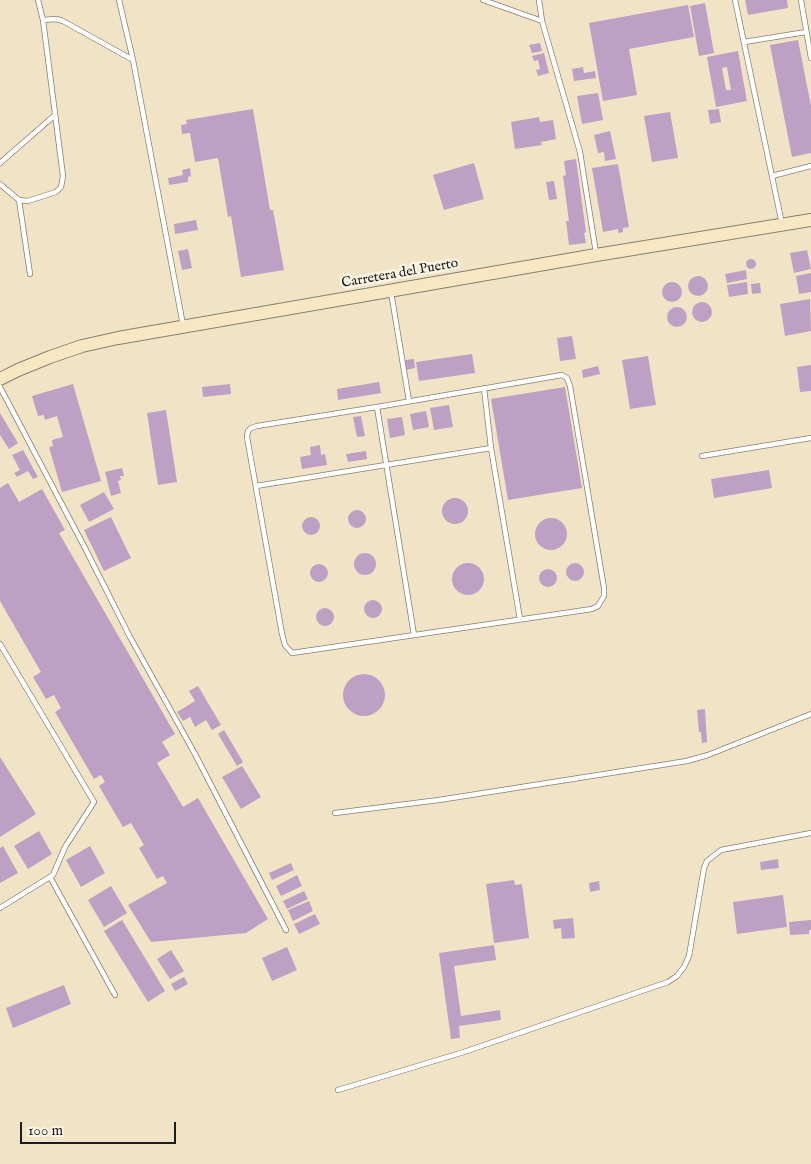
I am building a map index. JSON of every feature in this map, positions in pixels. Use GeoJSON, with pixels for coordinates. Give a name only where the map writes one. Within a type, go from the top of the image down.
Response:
{"type":"FeatureCollection","features":[{"type":"Feature","properties":{"kind":"main road","name":"Carretera del Puerto"},"geometry":{"type":"LineString","coordinates":[[0,379],[50,357],[82,346],[118,338],[596,255],[811,220]]}},
{"type":"Feature","properties":{"kind":"lane"},"geometry":{"type":"LineString","coordinates":[[0,184],[19,200],[28,201],[56,192],[60,187],[63,176],[43,20],[38,0]]}},
{"type":"Feature","properties":{"kind":"lane"},"geometry":{"type":"LineString","coordinates":[[119,0],[133,60],[184,327]]}},
{"type":"Feature","properties":{"kind":"lane"},"geometry":{"type":"LineString","coordinates":[[483,0],[542,21]]}},
{"type":"Feature","properties":{"kind":"lane"},"geometry":{"type":"LineString","coordinates":[[539,0],[542,21],[580,152],[596,255]]}},
{"type":"Feature","properties":{"kind":"lane"},"geometry":{"type":"LineString","coordinates":[[735,0],[782,225]]}},
{"type":"Feature","properties":{"kind":"lane"},"geometry":{"type":"LineString","coordinates":[[801,0],[811,58]]}},
{"type":"Feature","properties":{"kind":"lane"},"geometry":{"type":"LineString","coordinates":[[43,20],[56,19],[63,21],[133,60]]}},
{"type":"Feature","properties":{"kind":"lane"},"geometry":{"type":"LineString","coordinates":[[744,42],[806,32]]}},
{"type":"Feature","properties":{"kind":"lane"},"geometry":{"type":"LineString","coordinates":[[0,162],[55,115]]}},
{"type":"Feature","properties":{"kind":"lane"},"geometry":{"type":"LineString","coordinates":[[772,176],[811,166]]}},
{"type":"Feature","properties":{"kind":"lane"},"geometry":{"type":"LineString","coordinates":[[19,200],[30,274]]}},
{"type":"Feature","properties":{"kind":"lane"},"geometry":{"type":"LineString","coordinates":[[391,291],[408,401]]}},
{"type":"Feature","properties":{"kind":"lane"},"geometry":{"type":"LineString","coordinates":[[562,375],[567,378],[570,386],[604,588],[604,596],[598,606],[592,609],[292,653],[285,645],[247,437],[248,431],[251,428],[408,401],[562,375]]}},
{"type":"Feature","properties":{"kind":"lane"},"geometry":{"type":"LineString","coordinates":[[0,387],[130,637],[195,754],[286,930]]}},
{"type":"Feature","properties":{"kind":"lane"},"geometry":{"type":"LineString","coordinates":[[484,388],[491,448],[520,619]]}},
{"type":"Feature","properties":{"kind":"lane"},"geometry":{"type":"LineString","coordinates":[[377,407],[414,635]]}},
{"type":"Feature","properties":{"kind":"lane"},"geometry":{"type":"LineString","coordinates":[[702,456],[811,438]]}},
{"type":"Feature","properties":{"kind":"lane"},"geometry":{"type":"LineString","coordinates":[[256,486],[491,448]]}},
{"type":"Feature","properties":{"kind":"lane"},"geometry":{"type":"LineString","coordinates":[[0,644],[94,802],[65,847],[50,877],[0,908]]}},
{"type":"Feature","properties":{"kind":"lane"},"geometry":{"type":"LineString","coordinates":[[335,813],[439,800],[687,761],[708,755],[811,714]]}},
{"type":"Feature","properties":{"kind":"lane"},"geometry":{"type":"LineString","coordinates":[[338,1090],[464,1052],[668,982],[678,976],[689,956],[704,868],[707,861],[721,850],[811,833]]}},
{"type":"Feature","properties":{"kind":"lane"},"geometry":{"type":"LineString","coordinates":[[50,877],[115,995]]}},
{"type":"Feature","properties":{"kind":"building"},"geometry":{"type":"Polygon","coordinates":[[[745,0],[787,0],[788,8],[748,15],[745,0]]]}},
{"type":"Feature","properties":{"kind":"building"},"geometry":{"type":"Polygon","coordinates":[[[705,3],[714,53],[699,56],[690,6],[705,3]]]}},
{"type":"Feature","properties":{"kind":"building"},"geometry":{"type":"Polygon","coordinates":[[[688,5],[694,37],[629,49],[637,95],[603,101],[589,23],[688,5]]]}},
{"type":"Feature","properties":{"kind":"building"},"geometry":{"type":"Polygon","coordinates":[[[798,40],[811,106],[811,153],[792,157],[770,45],[798,40]]]}},
{"type":"Feature","properties":{"kind":"building"},"geometry":{"type":"Polygon","coordinates":[[[540,43],[542,51],[532,53],[529,45],[540,43]]]}},
{"type":"Feature","properties":{"kind":"building"},"geometry":{"type":"Polygon","coordinates":[[[738,51],[747,101],[716,107],[707,57],[738,51]],[[727,67],[722,68],[726,90],[731,90],[727,67]]]}},
{"type":"Feature","properties":{"kind":"building"},"geometry":{"type":"Polygon","coordinates":[[[544,53],[549,73],[538,76],[536,70],[540,69],[538,60],[534,61],[532,56],[544,53]]]}},
{"type":"Feature","properties":{"kind":"building"},"geometry":{"type":"Polygon","coordinates":[[[583,67],[584,73],[595,71],[596,78],[574,81],[572,69],[583,67]]]}},
{"type":"Feature","properties":{"kind":"building"},"geometry":{"type":"Polygon","coordinates":[[[598,93],[603,120],[582,124],[577,96],[598,93]]]}},
{"type":"Feature","properties":{"kind":"building"},"geometry":{"type":"Polygon","coordinates":[[[253,109],[270,210],[273,210],[284,270],[241,277],[231,216],[228,217],[218,158],[195,162],[190,133],[182,134],[181,125],[187,124],[186,120],[253,109]]]}},
{"type":"Feature","properties":{"kind":"building"},"geometry":{"type":"Polygon","coordinates":[[[719,109],[721,122],[710,124],[708,110],[719,109]]]}},
{"type":"Feature","properties":{"kind":"building"},"geometry":{"type":"Polygon","coordinates":[[[670,112],[678,158],[652,162],[644,116],[670,112]]]}},
{"type":"Feature","properties":{"kind":"building"},"geometry":{"type":"Polygon","coordinates":[[[539,117],[540,122],[553,120],[556,139],[541,142],[542,145],[515,149],[511,122],[539,117]]]}},
{"type":"Feature","properties":{"kind":"building"},"geometry":{"type":"Polygon","coordinates":[[[610,131],[616,159],[605,161],[604,152],[598,153],[594,135],[610,131]]]}},
{"type":"Feature","properties":{"kind":"building"},"geometry":{"type":"Polygon","coordinates":[[[576,159],[586,243],[569,245],[566,221],[569,221],[563,176],[566,175],[564,161],[576,159]]]}},
{"type":"Feature","properties":{"kind":"building"},"geometry":{"type":"Polygon","coordinates":[[[474,163],[484,199],[444,210],[433,175],[474,163]]]}},
{"type":"Feature","properties":{"kind":"building"},"geometry":{"type":"Polygon","coordinates":[[[618,164],[629,227],[623,228],[623,232],[618,233],[618,229],[603,232],[592,168],[618,164]]]}},
{"type":"Feature","properties":{"kind":"building"},"geometry":{"type":"Polygon","coordinates":[[[190,168],[191,176],[188,177],[188,182],[169,185],[168,178],[183,175],[182,170],[190,168]]]}},
{"type":"Feature","properties":{"kind":"building"},"geometry":{"type":"Polygon","coordinates":[[[554,181],[557,199],[549,200],[546,182],[554,181]]]}},
{"type":"Feature","properties":{"kind":"building"},"geometry":{"type":"Polygon","coordinates":[[[196,220],[198,230],[175,234],[174,224],[196,220]]]}},
{"type":"Feature","properties":{"kind":"building"},"geometry":{"type":"Polygon","coordinates":[[[188,249],[192,268],[182,270],[178,251],[188,249]]]}},
{"type":"Feature","properties":{"kind":"building"},"geometry":{"type":"Polygon","coordinates":[[[807,250],[811,269],[794,273],[790,253],[807,250]]]}},
{"type":"Feature","properties":{"kind":"building"},"geometry":{"type":"Polygon","coordinates":[[[749,259],[753,259],[756,264],[755,268],[749,269],[746,266],[746,262],[749,259]]]}},
{"type":"Feature","properties":{"kind":"building"},"geometry":{"type":"Polygon","coordinates":[[[746,270],[747,279],[727,283],[725,274],[746,270]]]}},
{"type":"Feature","properties":{"kind":"building"},"geometry":{"type":"Polygon","coordinates":[[[811,273],[811,292],[799,294],[796,276],[811,273]]]}},
{"type":"Feature","properties":{"kind":"building"},"geometry":{"type":"Polygon","coordinates":[[[698,276],[705,279],[708,286],[705,293],[698,296],[691,293],[688,286],[691,279],[698,276]]]}},
{"type":"Feature","properties":{"kind":"building"},"geometry":{"type":"Polygon","coordinates":[[[672,282],[679,285],[682,292],[679,299],[672,302],[665,299],[662,292],[665,285],[672,282]]]}},
{"type":"Feature","properties":{"kind":"building"},"geometry":{"type":"Polygon","coordinates":[[[747,282],[748,294],[729,297],[727,285],[747,282]]]}},
{"type":"Feature","properties":{"kind":"building"},"geometry":{"type":"Polygon","coordinates":[[[760,283],[761,293],[752,294],[751,284],[760,283]]]}},
{"type":"Feature","properties":{"kind":"building"},"geometry":{"type":"Polygon","coordinates":[[[810,299],[811,331],[785,336],[780,304],[810,299]]]}},
{"type":"Feature","properties":{"kind":"building"},"geometry":{"type":"Polygon","coordinates":[[[702,302],[709,305],[712,312],[709,319],[702,322],[695,319],[692,312],[695,305],[702,302]]]}},
{"type":"Feature","properties":{"kind":"building"},"geometry":{"type":"Polygon","coordinates":[[[677,307],[684,310],[687,317],[684,324],[677,327],[670,324],[667,317],[670,310],[677,307]]]}},
{"type":"Feature","properties":{"kind":"building"},"geometry":{"type":"Polygon","coordinates":[[[572,336],[576,359],[560,361],[557,338],[572,336]]]}},
{"type":"Feature","properties":{"kind":"building"},"geometry":{"type":"Polygon","coordinates":[[[472,354],[475,373],[419,381],[416,362],[472,354]]]}},
{"type":"Feature","properties":{"kind":"building"},"geometry":{"type":"Polygon","coordinates":[[[648,356],[656,405],[630,409],[622,360],[648,356]]]}},
{"type":"Feature","properties":{"kind":"building"},"geometry":{"type":"Polygon","coordinates":[[[414,359],[415,368],[406,370],[405,360],[414,359]]]}},
{"type":"Feature","properties":{"kind":"building"},"geometry":{"type":"Polygon","coordinates":[[[811,365],[811,391],[800,392],[797,367],[811,365]]]}},
{"type":"Feature","properties":{"kind":"building"},"geometry":{"type":"Polygon","coordinates":[[[598,366],[600,374],[583,378],[582,370],[598,366]]]}},
{"type":"Feature","properties":{"kind":"building"},"geometry":{"type":"Polygon","coordinates":[[[379,382],[381,393],[338,400],[337,389],[379,382]]]}},
{"type":"Feature","properties":{"kind":"building"},"geometry":{"type":"Polygon","coordinates":[[[73,384],[101,481],[62,492],[49,447],[53,446],[52,440],[63,437],[57,416],[45,420],[44,415],[38,416],[32,396],[73,384]]]}},
{"type":"Feature","properties":{"kind":"building"},"geometry":{"type":"Polygon","coordinates":[[[230,384],[231,394],[203,397],[202,387],[230,384]]]}},
{"type":"Feature","properties":{"kind":"building"},"geometry":{"type":"Polygon","coordinates":[[[565,387],[582,488],[508,500],[491,399],[565,387]]]}},
{"type":"Feature","properties":{"kind":"building"},"geometry":{"type":"Polygon","coordinates":[[[449,405],[453,427],[434,430],[430,408],[449,405]]]}},
{"type":"Feature","properties":{"kind":"building"},"geometry":{"type":"Polygon","coordinates":[[[166,410],[177,482],[158,485],[147,413],[166,410]]]}},
{"type":"Feature","properties":{"kind":"building"},"geometry":{"type":"Polygon","coordinates":[[[426,411],[429,427],[413,430],[410,414],[426,411]]]}},
{"type":"Feature","properties":{"kind":"building"},"geometry":{"type":"Polygon","coordinates":[[[0,413],[18,443],[9,449],[0,435],[0,413]]]}},
{"type":"Feature","properties":{"kind":"building"},"geometry":{"type":"Polygon","coordinates":[[[361,416],[365,436],[357,437],[353,417],[361,416]]]}},
{"type":"Feature","properties":{"kind":"building"},"geometry":{"type":"Polygon","coordinates":[[[402,417],[405,435],[390,438],[387,419],[402,417]]]}},
{"type":"Feature","properties":{"kind":"building"},"geometry":{"type":"Polygon","coordinates":[[[320,445],[321,455],[325,454],[327,465],[302,469],[300,457],[311,455],[310,447],[320,445]]]}},
{"type":"Feature","properties":{"kind":"building"},"geometry":{"type":"Polygon","coordinates":[[[23,450],[38,477],[33,479],[28,471],[17,477],[14,473],[20,470],[12,455],[23,450]]]}},
{"type":"Feature","properties":{"kind":"building"},"geometry":{"type":"Polygon","coordinates":[[[366,451],[367,459],[348,462],[346,454],[366,451]]]}},
{"type":"Feature","properties":{"kind":"building"},"geometry":{"type":"Polygon","coordinates":[[[122,468],[124,476],[120,476],[121,480],[118,481],[121,493],[111,496],[105,472],[122,468]]]}},
{"type":"Feature","properties":{"kind":"building"},"geometry":{"type":"Polygon","coordinates":[[[769,470],[772,488],[714,498],[711,479],[769,470]]]}},
{"type":"Feature","properties":{"kind":"building"},"geometry":{"type":"Polygon","coordinates":[[[8,483],[19,502],[42,489],[65,530],[59,533],[175,734],[162,742],[170,755],[157,763],[183,807],[198,798],[268,919],[246,933],[151,942],[128,905],[167,883],[163,876],[157,879],[139,848],[144,845],[131,823],[123,827],[99,786],[105,782],[101,775],[94,779],[55,712],[61,708],[54,695],[46,699],[33,677],[41,672],[0,601],[0,488],[8,483]]]}},
{"type":"Feature","properties":{"kind":"building"},"geometry":{"type":"Polygon","coordinates":[[[104,492],[114,509],[89,522],[80,505],[104,492]]]}},
{"type":"Feature","properties":{"kind":"building"},"geometry":{"type":"Polygon","coordinates":[[[455,498],[464,502],[468,511],[464,520],[455,524],[446,520],[442,511],[446,502],[455,498]]]}},
{"type":"Feature","properties":{"kind":"building"},"geometry":{"type":"Polygon","coordinates":[[[353,510],[361,510],[366,515],[364,526],[353,528],[348,523],[348,515],[353,510]]]}},
{"type":"Feature","properties":{"kind":"building"},"geometry":{"type":"Polygon","coordinates":[[[111,517],[131,558],[104,571],[84,530],[111,517]]]}},
{"type":"Feature","properties":{"kind":"building"},"geometry":{"type":"Polygon","coordinates":[[[307,517],[315,517],[320,522],[318,533],[307,535],[302,530],[302,522],[307,517]]]}},
{"type":"Feature","properties":{"kind":"building"},"geometry":{"type":"Polygon","coordinates":[[[551,518],[557,519],[562,523],[566,528],[566,540],[562,545],[557,549],[551,550],[545,549],[540,545],[536,540],[535,534],[536,528],[540,523],[545,519],[551,518]]]}},
{"type":"Feature","properties":{"kind":"building"},"geometry":{"type":"Polygon","coordinates":[[[365,553],[373,556],[376,564],[373,572],[365,575],[357,572],[354,564],[357,556],[365,553]]]}},
{"type":"Feature","properties":{"kind":"building"},"geometry":{"type":"Polygon","coordinates":[[[468,563],[474,564],[479,568],[483,573],[483,585],[479,590],[474,594],[468,595],[462,594],[457,590],[453,585],[452,579],[453,573],[457,568],[462,564],[468,563]]]}},
{"type":"Feature","properties":{"kind":"building"},"geometry":{"type":"Polygon","coordinates":[[[571,563],[579,563],[584,568],[582,579],[571,581],[566,576],[566,568],[571,563]]]}},
{"type":"Feature","properties":{"kind":"building"},"geometry":{"type":"Polygon","coordinates":[[[315,564],[323,564],[328,569],[326,580],[315,582],[310,577],[310,569],[315,564]]]}},
{"type":"Feature","properties":{"kind":"building"},"geometry":{"type":"Polygon","coordinates":[[[544,569],[552,569],[557,574],[555,585],[544,587],[539,582],[539,574],[544,569]]]}},
{"type":"Feature","properties":{"kind":"building"},"geometry":{"type":"Polygon","coordinates":[[[369,600],[377,600],[382,605],[380,616],[369,618],[364,613],[364,605],[369,600]]]}},
{"type":"Feature","properties":{"kind":"building"},"geometry":{"type":"Polygon","coordinates":[[[321,608],[329,608],[334,613],[332,624],[321,626],[316,621],[316,613],[321,608]]]}},
{"type":"Feature","properties":{"kind":"building"},"geometry":{"type":"Polygon","coordinates":[[[368,674],[376,677],[382,683],[385,695],[382,707],[376,713],[360,716],[352,713],[346,707],[343,691],[346,683],[352,677],[368,674]]]}},
{"type":"Feature","properties":{"kind":"building"},"geometry":{"type":"Polygon","coordinates":[[[198,686],[221,725],[212,730],[206,720],[195,727],[190,717],[183,721],[177,712],[195,701],[189,691],[198,686]]]}},
{"type":"Feature","properties":{"kind":"building"},"geometry":{"type":"Polygon","coordinates":[[[705,709],[707,742],[702,743],[697,710],[705,709]]]}},
{"type":"Feature","properties":{"kind":"building"},"geometry":{"type":"Polygon","coordinates":[[[224,730],[243,762],[237,766],[218,734],[224,730]]]}},
{"type":"Feature","properties":{"kind":"building"},"geometry":{"type":"Polygon","coordinates":[[[0,757],[36,814],[0,837],[0,757]]]}},
{"type":"Feature","properties":{"kind":"building"},"geometry":{"type":"Polygon","coordinates":[[[242,766],[261,797],[241,809],[222,777],[242,766]]]}},
{"type":"Feature","properties":{"kind":"building"},"geometry":{"type":"Polygon","coordinates":[[[39,831],[52,854],[28,869],[14,846],[39,831]]]}},
{"type":"Feature","properties":{"kind":"building"},"geometry":{"type":"Polygon","coordinates":[[[3,846],[18,873],[0,883],[0,848],[3,846]]]}},
{"type":"Feature","properties":{"kind":"building"},"geometry":{"type":"Polygon","coordinates":[[[90,846],[105,873],[81,887],[66,860],[90,846]]]}},
{"type":"Feature","properties":{"kind":"building"},"geometry":{"type":"Polygon","coordinates":[[[778,859],[779,868],[761,870],[760,862],[778,859]]]}},
{"type":"Feature","properties":{"kind":"building"},"geometry":{"type":"Polygon","coordinates":[[[291,863],[294,870],[272,880],[269,873],[291,863]]]}},
{"type":"Feature","properties":{"kind":"building"},"geometry":{"type":"Polygon","coordinates":[[[297,875],[302,886],[281,896],[276,886],[297,875]]]}},
{"type":"Feature","properties":{"kind":"building"},"geometry":{"type":"Polygon","coordinates":[[[514,880],[515,885],[522,884],[529,938],[494,943],[486,884],[514,880]]]}},
{"type":"Feature","properties":{"kind":"building"},"geometry":{"type":"Polygon","coordinates":[[[599,881],[600,890],[590,892],[589,883],[599,881]]]}},
{"type":"Feature","properties":{"kind":"building"},"geometry":{"type":"Polygon","coordinates":[[[111,886],[127,913],[104,927],[88,900],[111,886]]]}},
{"type":"Feature","properties":{"kind":"building"},"geometry":{"type":"Polygon","coordinates":[[[304,891],[308,899],[287,909],[283,901],[304,891]]]}},
{"type":"Feature","properties":{"kind":"building"},"geometry":{"type":"Polygon","coordinates":[[[783,895],[787,927],[737,934],[733,902],[783,895]]]}},
{"type":"Feature","properties":{"kind":"building"},"geometry":{"type":"Polygon","coordinates":[[[309,901],[313,911],[293,921],[288,910],[309,901]]]}},
{"type":"Feature","properties":{"kind":"building"},"geometry":{"type":"Polygon","coordinates":[[[315,914],[320,924],[299,934],[294,924],[315,914]]]}},
{"type":"Feature","properties":{"kind":"building"},"geometry":{"type":"Polygon","coordinates":[[[573,918],[575,938],[562,939],[561,928],[554,929],[553,920],[573,918]]]}},
{"type":"Feature","properties":{"kind":"building"},"geometry":{"type":"Polygon","coordinates":[[[122,920],[165,991],[148,1002],[104,931],[122,920]]]}},
{"type":"Feature","properties":{"kind":"building"},"geometry":{"type":"Polygon","coordinates":[[[811,920],[809,934],[790,935],[789,922],[811,920]]]}},
{"type":"Feature","properties":{"kind":"building"},"geometry":{"type":"Polygon","coordinates":[[[494,945],[496,960],[454,966],[461,1016],[500,1010],[501,1020],[459,1026],[460,1038],[451,1039],[439,953],[494,945]]]}},
{"type":"Feature","properties":{"kind":"building"},"geometry":{"type":"Polygon","coordinates":[[[287,947],[297,970],[272,981],[262,958],[287,947]]]}},
{"type":"Feature","properties":{"kind":"building"},"geometry":{"type":"Polygon","coordinates":[[[171,950],[184,971],[170,979],[157,959],[171,950]]]}},
{"type":"Feature","properties":{"kind":"building"},"geometry":{"type":"Polygon","coordinates":[[[184,977],[188,984],[175,991],[171,984],[184,977]]]}},
{"type":"Feature","properties":{"kind":"building"},"geometry":{"type":"Polygon","coordinates":[[[64,985],[71,1004],[13,1028],[6,1008],[64,985]]]}}]}
